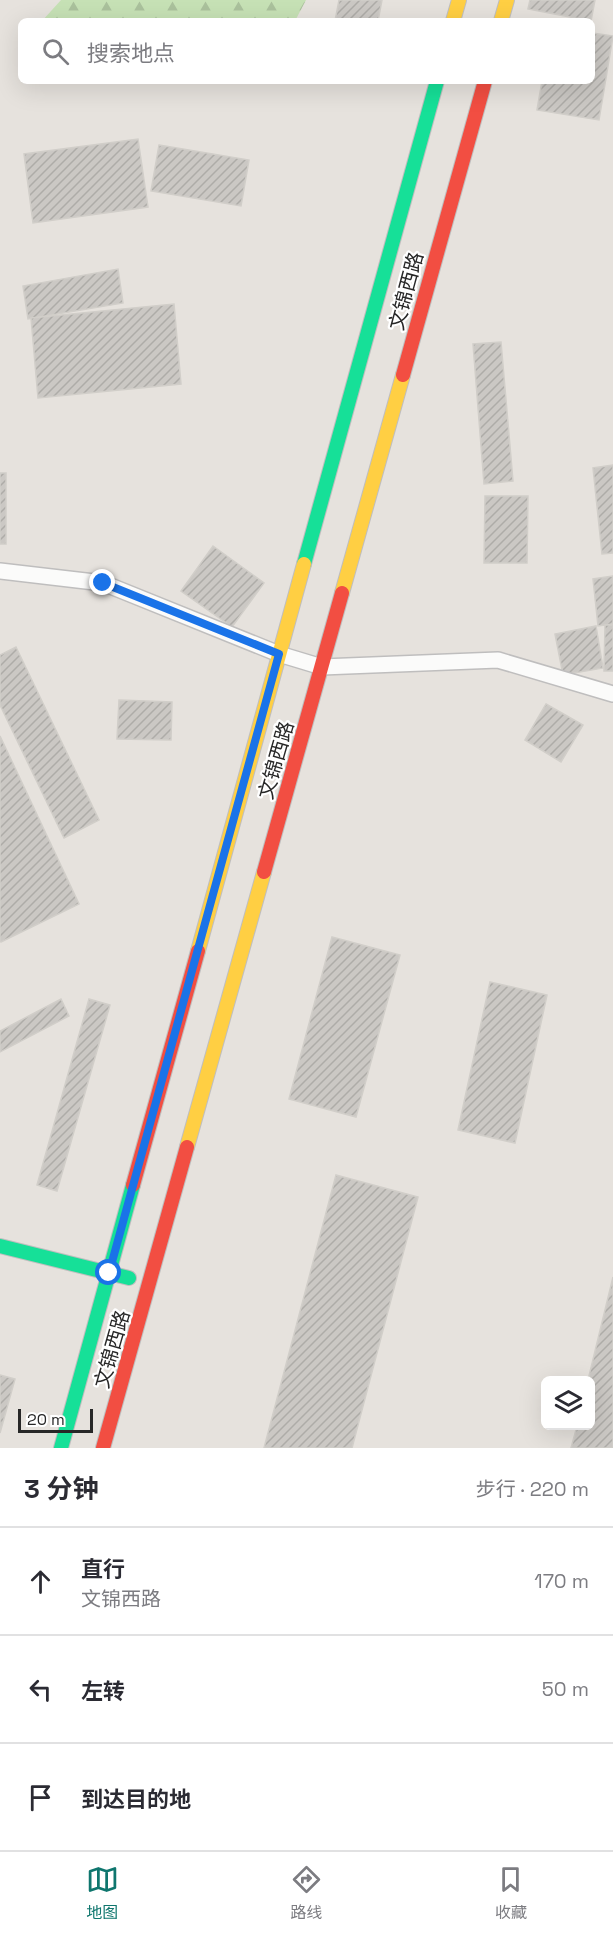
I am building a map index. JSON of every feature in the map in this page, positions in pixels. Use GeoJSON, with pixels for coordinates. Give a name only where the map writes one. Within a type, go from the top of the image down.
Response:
{"type":"FeatureCollection","features":[{"type":"Feature","properties":{"kind":"street"},"geometry":{"type":"LineString","coordinates":[[454,18],[459,0]]}},
{"type":"Feature","properties":{"kind":"street"},"geometry":{"type":"LineString","coordinates":[[502,18],[507,0]]}},
{"type":"Feature","properties":{"kind":"street","name":"文锦西路"},"geometry":{"type":"LineString","coordinates":[[61,1448],[436,84]]}},
{"type":"Feature","properties":{"kind":"street","name":"文锦西路"},"geometry":{"type":"LineString","coordinates":[[103,1448],[151,1284],[484,84]]}},
{"type":"Feature","properties":{"kind":"street"},"geometry":{"type":"LineString","coordinates":[[0,1246],[151,1284]]}},
{"type":"Feature","properties":{"kind":"lane"},"geometry":{"type":"LineString","coordinates":[[0,571],[103,583],[279,654],[322,667],[498,660],[613,694]]}},
{"type":"Feature","properties":{"kind":"green space"},"geometry":{"type":"Polygon","coordinates":[[[61,0],[306,0],[297,18],[45,18],[61,0]]]}},
{"type":"Feature","properties":{"kind":"building"},"geometry":{"type":"Polygon","coordinates":[[[339,0],[382,0],[379,18],[336,18],[339,0]]]}},
{"type":"Feature","properties":{"kind":"building"},"geometry":{"type":"Polygon","coordinates":[[[530,0],[595,0],[592,18],[575,18],[528,9],[530,0]]]}},
{"type":"Feature","properties":{"kind":"building"},"geometry":{"type":"Polygon","coordinates":[[[595,33],[613,36],[599,120],[537,110],[541,84],[595,84],[595,33]]]}},
{"type":"Feature","properties":{"kind":"building"},"geometry":{"type":"Polygon","coordinates":[[[138,139],[148,207],[33,223],[24,154],[138,139]]]}},
{"type":"Feature","properties":{"kind":"building"},"geometry":{"type":"Polygon","coordinates":[[[159,145],[249,160],[241,206],[151,191],[159,145]]]}},
{"type":"Feature","properties":{"kind":"building"},"geometry":{"type":"Polygon","coordinates":[[[118,269],[123,303],[28,319],[23,286],[118,269]]]}},
{"type":"Feature","properties":{"kind":"building"},"geometry":{"type":"Polygon","coordinates":[[[174,304],[181,384],[38,398],[31,318],[174,304]]]}},
{"type":"Feature","properties":{"kind":"building"},"geometry":{"type":"Polygon","coordinates":[[[501,342],[513,481],[484,484],[473,344],[501,342]]]}},
{"type":"Feature","properties":{"kind":"building"},"geometry":{"type":"Polygon","coordinates":[[[613,465],[613,553],[602,554],[593,468],[613,465]]]}},
{"type":"Feature","properties":{"kind":"building"},"geometry":{"type":"Polygon","coordinates":[[[0,473],[6,473],[6,544],[0,544],[0,473]]]}},
{"type":"Feature","properties":{"kind":"building"},"geometry":{"type":"Polygon","coordinates":[[[485,496],[528,496],[527,563],[484,563],[485,496]]]}},
{"type":"Feature","properties":{"kind":"building"},"geometry":{"type":"Polygon","coordinates":[[[213,546],[264,583],[232,627],[181,591],[213,546]]]}},
{"type":"Feature","properties":{"kind":"building"},"geometry":{"type":"Polygon","coordinates":[[[613,576],[613,624],[598,626],[593,579],[613,576]]]}},
{"type":"Feature","properties":{"kind":"building"},"geometry":{"type":"Polygon","coordinates":[[[605,625],[613,625],[613,671],[604,671],[605,625]]]}},
{"type":"Feature","properties":{"kind":"building"},"geometry":{"type":"Polygon","coordinates":[[[596,626],[603,668],[563,675],[555,634],[596,626]]]}},
{"type":"Feature","properties":{"kind":"building"},"geometry":{"type":"Polygon","coordinates":[[[16,647],[99,820],[64,838],[0,705],[0,655],[16,647]]]}},
{"type":"Feature","properties":{"kind":"building"},"geometry":{"type":"Polygon","coordinates":[[[119,700],[172,702],[171,740],[117,739],[119,700]]]}},
{"type":"Feature","properties":{"kind":"building"},"geometry":{"type":"Polygon","coordinates":[[[546,704],[583,725],[561,762],[525,740],[546,704]]]}},
{"type":"Feature","properties":{"kind":"building"},"geometry":{"type":"Polygon","coordinates":[[[0,736],[79,904],[1,942],[0,940],[0,736]]]}},
{"type":"Feature","properties":{"kind":"building"},"geometry":{"type":"Polygon","coordinates":[[[332,937],[400,955],[356,1117],[289,1099],[332,937]]]}},
{"type":"Feature","properties":{"kind":"building"},"geometry":{"type":"Polygon","coordinates":[[[490,982],[547,995],[515,1143],[458,1130],[490,982]]]}},
{"type":"Feature","properties":{"kind":"building"},"geometry":{"type":"Polygon","coordinates":[[[61,999],[69,1016],[0,1052],[0,1031],[61,999]]]}},
{"type":"Feature","properties":{"kind":"building"},"geometry":{"type":"Polygon","coordinates":[[[89,999],[110,1005],[57,1191],[37,1185],[89,999]]]}},
{"type":"Feature","properties":{"kind":"building"},"geometry":{"type":"Polygon","coordinates":[[[336,1175],[418,1197],[352,1448],[264,1448],[336,1175]]]}},
{"type":"Feature","properties":{"kind":"building"},"geometry":{"type":"Polygon","coordinates":[[[613,1277],[613,1448],[571,1448],[576,1430],[595,1430],[595,1376],[589,1376],[613,1277]]]}},
{"type":"Feature","properties":{"kind":"building"},"geometry":{"type":"Polygon","coordinates":[[[0,1375],[15,1379],[0,1433],[0,1375]]]}},
{"type":"Feature","properties":{"kind":"traffic: fast"},"geometry":{"type":"LineString","coordinates":[[304,564],[436,84]]}},
{"type":"Feature","properties":{"kind":"traffic: fast"},"geometry":{"type":"LineString","coordinates":[[61,1448],[133,1185]]}},
{"type":"Feature","properties":{"kind":"traffic: fast"},"geometry":{"type":"LineString","coordinates":[[0,1246],[129,1278]]}},
{"type":"Feature","properties":{"kind":"traffic: slow"},"geometry":{"type":"LineString","coordinates":[[454,18],[459,0]]}},
{"type":"Feature","properties":{"kind":"traffic: slow"},"geometry":{"type":"LineString","coordinates":[[502,18],[507,0]]}},
{"type":"Feature","properties":{"kind":"traffic: slow"},"geometry":{"type":"LineString","coordinates":[[342,593],[403,375]]}},
{"type":"Feature","properties":{"kind":"traffic: slow"},"geometry":{"type":"LineString","coordinates":[[198,951],[304,564]]}},
{"type":"Feature","properties":{"kind":"traffic: slow"},"geometry":{"type":"LineString","coordinates":[[187,1147],[264,872]]}},
{"type":"Feature","properties":{"kind":"traffic: jam"},"geometry":{"type":"LineString","coordinates":[[403,375],[484,84]]}},
{"type":"Feature","properties":{"kind":"traffic: jam"},"geometry":{"type":"LineString","coordinates":[[264,872],[342,593]]}},
{"type":"Feature","properties":{"kind":"traffic: jam"},"geometry":{"type":"LineString","coordinates":[[133,1185],[198,951]]}},
{"type":"Feature","properties":{"kind":"traffic: jam"},"geometry":{"type":"LineString","coordinates":[[103,1448],[187,1147]]}},
{"type":"Feature","properties":{"kind":"route"},"geometry":{"type":"LineString","coordinates":[[103,583],[279,654],[109,1273]]}}]}
